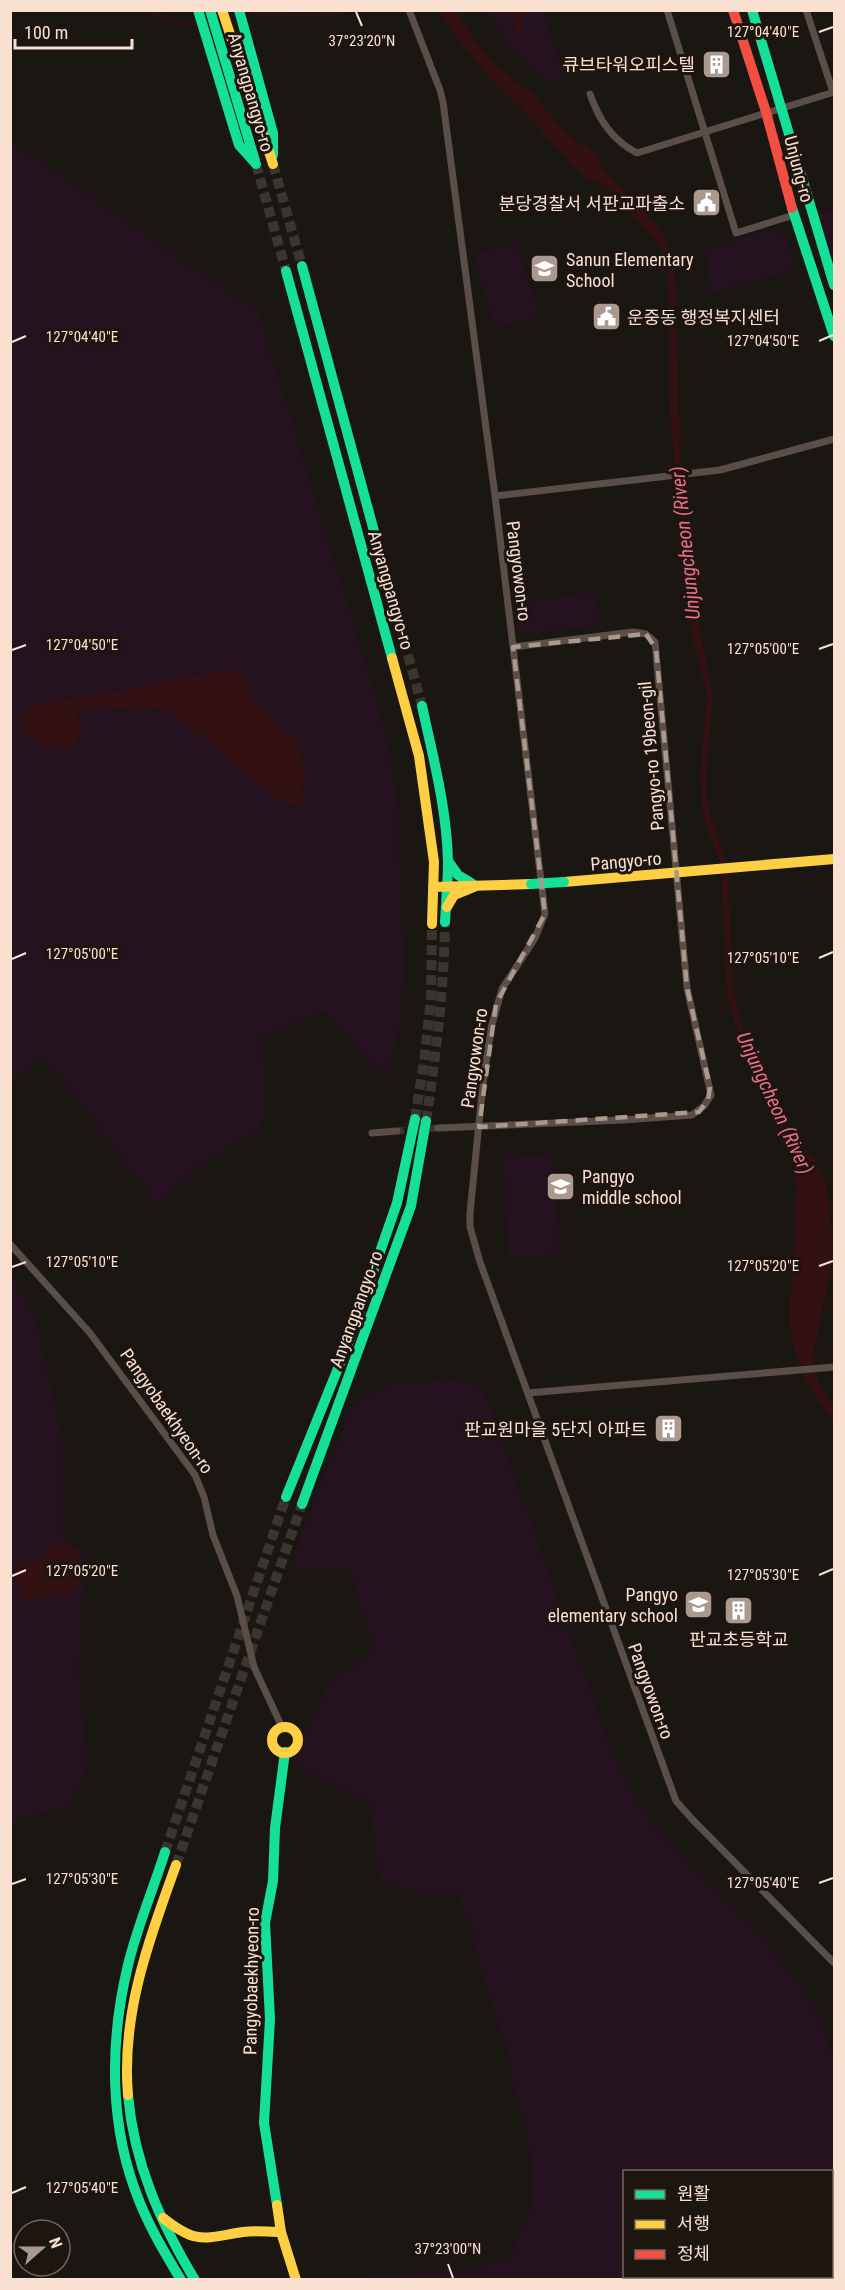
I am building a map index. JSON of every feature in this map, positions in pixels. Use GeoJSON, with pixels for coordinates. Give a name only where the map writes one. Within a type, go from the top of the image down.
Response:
{"type":"FeatureCollection","features":[{"type":"Feature","properties":{"kind":"main road","name":"Anyangpangyo-ro"},"geometry":{"type":"LineString","coordinates":[[198,10],[239,145],[256,164],[210,10]]}},
{"type":"Feature","properties":{"kind":"main road","name":"Anyangpangyo-ro"},"geometry":{"type":"LineString","coordinates":[[222,10],[273,164],[273,134],[239,10]]}},
{"type":"Feature","properties":{"kind":"main road","name":"Unjung-ro"},"geometry":{"type":"LineString","coordinates":[[733,10],[766,112],[794,215],[834,336]]}},
{"type":"Feature","properties":{"kind":"main road","name":"Unjung-ro"},"geometry":{"type":"LineString","coordinates":[[752,10],[834,285]]}},
{"type":"Feature","properties":{"kind":"main road","name":"Anyangpangyo-ro"},"geometry":{"type":"LineString","coordinates":[[302,266],[384,568]]}},
{"type":"Feature","properties":{"kind":"main road","name":"Anyangpangyo-ro"},"geometry":{"type":"LineString","coordinates":[[286,271],[419,756],[434,862],[432,924]]}},
{"type":"Feature","properties":{"kind":"main road"},"geometry":{"type":"LineString","coordinates":[[422,706],[441,800],[447,861],[445,917],[454,895],[476,886]]}},
{"type":"Feature","properties":{"kind":"main road","name":"Pangyo-ro"},"geometry":{"type":"LineString","coordinates":[[476,886],[531,885],[834,859]]}},
{"type":"Feature","properties":{"kind":"main road"},"geometry":{"type":"LineString","coordinates":[[447,861],[458,875],[476,886]]}},
{"type":"Feature","properties":{"kind":"main road"},"geometry":{"type":"LineString","coordinates":[[433,887],[476,886]]}},
{"type":"Feature","properties":{"kind":"main road","name":"Anyangpangyo-ro"},"geometry":{"type":"LineString","coordinates":[[286,1497],[349,1341],[398,1203],[420,1120],[411,1206],[302,1504]]}},
{"type":"Feature","properties":{"kind":"main road"},"geometry":{"type":"LineString","coordinates":[[282,1727],[294,1731],[298,1738],[293,1750],[285,1752],[275,1748],[272,1740],[276,1731],[282,1727]]}},
{"type":"Feature","properties":{"kind":"main road","name":"Pangyobaekhyeon-ro"},"geometry":{"type":"LineString","coordinates":[[285,1752],[275,1828],[273,1881],[266,1915],[265,1949],[270,2019],[264,2123],[281,2232],[296,2280]]}},
{"type":"Feature","properties":{"kind":"main road"},"geometry":{"type":"LineString","coordinates":[[165,1852],[129,1964],[121,2002],[114,2086],[121,2144],[134,2190],[152,2229],[181,2280]]}},
{"type":"Feature","properties":{"kind":"main road"},"geometry":{"type":"LineString","coordinates":[[176,1865],[142,1967],[132,2005],[127,2049],[128,2086],[133,2142],[146,2185],[158,2213],[195,2280]]}},
{"type":"Feature","properties":{"kind":"main road"},"geometry":{"type":"LineString","coordinates":[[158,2213],[188,2236],[204,2240],[240,2232],[281,2232]]}},
{"type":"Feature","properties":{"kind":"street","name":"Pangyowon-ro"},"geometry":{"type":"LineString","coordinates":[[409,10],[443,102],[495,496],[545,914],[535,938],[509,976],[496,1004],[483,1083],[470,1227],[480,1262],[676,1801],[692,1820],[834,1963]]}},
{"type":"Feature","properties":{"kind":"street"},"geometry":{"type":"LineString","coordinates":[[667,10],[736,233],[794,215]]}},
{"type":"Feature","properties":{"kind":"street"},"geometry":{"type":"LineString","coordinates":[[590,94],[604,126],[624,145],[637,153],[834,92],[806,10]]}},
{"type":"Feature","properties":{"kind":"street"},"geometry":{"type":"LineString","coordinates":[[495,496],[714,470],[834,440]]}},
{"type":"Feature","properties":{"kind":"street","name":"Pangyo-ro 19beon-gil"},"geometry":{"type":"LineString","coordinates":[[438,1128],[685,1116],[699,1112],[711,1095],[687,988],[656,649],[651,637],[633,632],[513,647]]}},
{"type":"Feature","properties":{"kind":"street"},"geometry":{"type":"LineString","coordinates":[[372,1132],[397,1131]]}},
{"type":"Feature","properties":{"kind":"street","name":"Pangyobaekhyeon-ro"},"geometry":{"type":"LineString","coordinates":[[10,1244],[81,1322],[195,1475],[204,1497],[213,1535],[237,1596],[254,1667],[282,1727]]}},
{"type":"Feature","properties":{"kind":"street"},"geometry":{"type":"LineString","coordinates":[[528,1393],[834,1367]]}},
{"type":"Feature","properties":{"kind":"highlighted area"},"geometry":{"type":"Polygon","coordinates":[[[646,634],[656,649],[687,988],[710,1087],[708,1100],[699,1112],[479,1127],[496,1004],[545,914],[513,647],[646,634]]]}},
{"type":"Feature","properties":{"kind":"shaded area"},"geometry":{"type":"Polygon","coordinates":[[[484,11],[543,11],[565,78],[550,84],[544,81],[511,48],[484,11]]]}},
{"type":"Feature","properties":{"kind":"shaded area"},"geometry":{"type":"Polygon","coordinates":[[[11,141],[259,313],[384,724],[397,793],[404,959],[401,1023],[390,1066],[376,1071],[325,1011],[262,1036],[267,1111],[257,1132],[201,1165],[158,1206],[43,1056],[11,1081],[11,141]]]}},
{"type":"Feature","properties":{"kind":"shaded area"},"geometry":{"type":"Polygon","coordinates":[[[834,209],[834,258],[830,259],[820,214],[834,209]]]}},
{"type":"Feature","properties":{"kind":"shaded area"},"geometry":{"type":"Polygon","coordinates":[[[780,227],[782,234],[788,239],[797,269],[710,294],[706,250],[780,227]]]}},
{"type":"Feature","properties":{"kind":"shaded area"},"geometry":{"type":"Polygon","coordinates":[[[517,242],[539,316],[495,329],[473,255],[517,242]]]}},
{"type":"Feature","properties":{"kind":"shaded area"},"geometry":{"type":"Polygon","coordinates":[[[596,593],[600,626],[524,634],[517,628],[514,601],[596,593]]]}},
{"type":"Feature","properties":{"kind":"shaded area"},"geometry":{"type":"Polygon","coordinates":[[[552,1155],[560,1254],[509,1259],[503,1157],[552,1155]]]}},
{"type":"Feature","properties":{"kind":"shaded area"},"geometry":{"type":"Polygon","coordinates":[[[11,1278],[35,1316],[62,1436],[62,1538],[80,1549],[89,1564],[82,1595],[79,1676],[87,1764],[70,1807],[11,1821],[11,1278]]]}},
{"type":"Feature","properties":{"kind":"shaded area"},"geometry":{"type":"Polygon","coordinates":[[[445,1379],[464,1381],[482,1389],[613,1755],[630,1789],[650,1820],[730,1908],[770,1947],[800,1986],[822,2021],[834,2060],[833,2182],[833,2170],[623,2170],[623,2278],[816,2279],[360,2279],[465,2270],[509,2258],[532,2205],[533,2171],[525,2123],[516,2098],[507,2050],[480,1967],[472,1931],[458,1894],[422,1894],[380,1881],[369,1803],[294,1765],[295,1754],[329,1681],[375,1651],[348,1568],[292,1570],[304,1526],[349,1411],[364,1396],[388,1384],[445,1379]]]}},
{"type":"Feature","properties":{"kind":"water","name":"Unjungcheon (River)"},"geometry":{"type":"Polygon","coordinates":[[[438,11],[457,11],[472,37],[488,57],[507,75],[531,92],[577,142],[587,145],[597,154],[604,170],[642,208],[662,233],[673,257],[676,286],[680,455],[700,630],[713,697],[706,777],[707,798],[728,867],[733,989],[745,1037],[769,1094],[794,1135],[818,1164],[827,1187],[831,1226],[831,1265],[813,1357],[819,1382],[834,1409],[834,1421],[807,1385],[794,1348],[790,1326],[789,1307],[794,1268],[796,1185],[792,1156],[745,1054],[727,998],[721,875],[719,861],[703,815],[700,774],[707,694],[692,635],[689,597],[681,551],[669,403],[667,269],[656,240],[605,186],[582,176],[519,106],[497,87],[438,11]]]}},
{"type":"Feature","properties":{"kind":"water"},"geometry":{"type":"Polygon","coordinates":[[[505,11],[519,11],[521,14],[523,19],[521,34],[539,51],[551,82],[547,81],[549,80],[540,56],[518,35],[511,18],[505,11]]]}},
{"type":"Feature","properties":{"kind":"water"},"geometry":{"type":"Polygon","coordinates":[[[233,669],[242,677],[269,717],[296,740],[306,772],[300,784],[305,801],[298,806],[281,801],[166,709],[150,707],[137,710],[100,706],[81,710],[76,716],[81,729],[75,745],[59,751],[42,745],[20,728],[25,711],[39,704],[142,687],[147,691],[155,683],[233,669]]]}},
{"type":"Feature","properties":{"kind":"water"},"geometry":{"type":"Polygon","coordinates":[[[61,1542],[78,1552],[81,1564],[80,1575],[70,1596],[58,1594],[24,1600],[17,1581],[20,1562],[36,1560],[43,1556],[53,1544],[61,1542]]]}},
{"type":"Feature","properties":{"kind":"waterway"},"geometry":{"type":"LineString","coordinates":[[10,13],[23,10]]}},
{"type":"Feature","properties":{"kind":"waterway"},"geometry":{"type":"LineString","coordinates":[[145,10],[183,23],[197,21]]}},
{"type":"Feature","properties":{"kind":"waterway"},"geometry":{"type":"LineString","coordinates":[[244,12],[310,16],[355,10]]}},
{"type":"Feature","properties":{"kind":"tunnel"},"geometry":{"type":"LineString","coordinates":[[256,164],[286,271]]}},
{"type":"Feature","properties":{"kind":"tunnel"},"geometry":{"type":"LineString","coordinates":[[273,164],[302,266]]}},
{"type":"Feature","properties":{"kind":"tunnel"},"geometry":{"type":"LineString","coordinates":[[384,568],[422,706]]}},
{"type":"Feature","properties":{"kind":"tunnel"},"geometry":{"type":"LineString","coordinates":[[426,1121],[439,1022],[445,922]]}},
{"type":"Feature","properties":{"kind":"tunnel"},"geometry":{"type":"LineString","coordinates":[[415,1119],[431,998],[432,924]]}},
{"type":"Feature","properties":{"kind":"tunnel"},"geometry":{"type":"LineString","coordinates":[[397,1131],[438,1128]]}},
{"type":"Feature","properties":{"kind":"tunnel"},"geometry":{"type":"LineString","coordinates":[[165,1852],[286,1497]]}},
{"type":"Feature","properties":{"kind":"tunnel"},"geometry":{"type":"LineString","coordinates":[[176,1865],[302,1504]]}},
{"type":"Feature","properties":{"kind":"traffic: fast"},"geometry":{"type":"LineString","coordinates":[[198,10],[239,145],[256,164]]}},
{"type":"Feature","properties":{"kind":"traffic: fast"},"geometry":{"type":"LineString","coordinates":[[210,10],[255,161]]}},
{"type":"Feature","properties":{"kind":"traffic: fast"},"geometry":{"type":"LineString","coordinates":[[239,10],[273,133],[273,155]]}},
{"type":"Feature","properties":{"kind":"traffic: fast"},"geometry":{"type":"LineString","coordinates":[[752,10],[834,285]]}},
{"type":"Feature","properties":{"kind":"traffic: fast"},"geometry":{"type":"LineString","coordinates":[[792,208],[834,336]]}},
{"type":"Feature","properties":{"kind":"traffic: fast"},"geometry":{"type":"LineString","coordinates":[[302,266],[384,568]]}},
{"type":"Feature","properties":{"kind":"traffic: fast"},"geometry":{"type":"LineString","coordinates":[[286,271],[392,658]]}},
{"type":"Feature","properties":{"kind":"traffic: fast"},"geometry":{"type":"LineString","coordinates":[[422,706],[445,822],[448,862],[445,922]]}},
{"type":"Feature","properties":{"kind":"traffic: fast"},"geometry":{"type":"LineString","coordinates":[[448,861],[458,875],[476,886]]}},
{"type":"Feature","properties":{"kind":"traffic: fast"},"geometry":{"type":"LineString","coordinates":[[531,884],[564,882]]}},
{"type":"Feature","properties":{"kind":"traffic: fast"},"geometry":{"type":"LineString","coordinates":[[286,1497],[349,1341],[397,1203],[415,1119]]}},
{"type":"Feature","properties":{"kind":"traffic: fast"},"geometry":{"type":"LineString","coordinates":[[302,1504],[411,1206],[426,1121]]}},
{"type":"Feature","properties":{"kind":"traffic: fast"},"geometry":{"type":"LineString","coordinates":[[277,2205],[264,2123],[270,2019],[265,1923],[273,1881],[275,1828],[285,1752]]}},
{"type":"Feature","properties":{"kind":"traffic: fast"},"geometry":{"type":"LineString","coordinates":[[165,1852],[128,1965],[118,2025],[115,2086],[122,2145],[130,2174],[149,2223],[181,2280]]}},
{"type":"Feature","properties":{"kind":"traffic: fast"},"geometry":{"type":"LineString","coordinates":[[128,2095],[136,2144],[151,2191],[160,2214],[195,2280]]}},
{"type":"Feature","properties":{"kind":"traffic: slow"},"geometry":{"type":"LineString","coordinates":[[222,10],[273,164]]}},
{"type":"Feature","properties":{"kind":"traffic: slow"},"geometry":{"type":"LineString","coordinates":[[392,658],[419,756],[434,862],[432,924]]}},
{"type":"Feature","properties":{"kind":"traffic: slow"},"geometry":{"type":"LineString","coordinates":[[564,882],[834,859]]}},
{"type":"Feature","properties":{"kind":"traffic: slow"},"geometry":{"type":"LineString","coordinates":[[433,887],[531,884]]}},
{"type":"Feature","properties":{"kind":"traffic: slow"},"geometry":{"type":"LineString","coordinates":[[447,907],[454,895],[476,886]]}},
{"type":"Feature","properties":{"kind":"traffic: slow"},"geometry":{"type":"LineString","coordinates":[[285,1727],[294,1731],[298,1740],[294,1749],[285,1753],[276,1749],[272,1740],[276,1731],[285,1727]]}},
{"type":"Feature","properties":{"kind":"traffic: slow"},"geometry":{"type":"LineString","coordinates":[[128,2095],[127,2065],[133,2006],[147,1949],[176,1865]]}},
{"type":"Feature","properties":{"kind":"traffic: slow"},"geometry":{"type":"LineString","coordinates":[[277,2205],[281,2232],[296,2280]]}},
{"type":"Feature","properties":{"kind":"traffic: slow"},"geometry":{"type":"LineString","coordinates":[[163,2218],[184,2232],[201,2237],[248,2231],[281,2232]]}},
{"type":"Feature","properties":{"kind":"traffic: jam"},"geometry":{"type":"LineString","coordinates":[[733,10],[766,112],[792,208]]}},
{"type":"Feature","properties":{"kind":"place","name":"큐브타워오피스텔"},"geometry":{"type":"Point","coordinates":[716,64]}},
{"type":"Feature","properties":{"kind":"place","name":"분당경찰서 서판교파출소"},"geometry":{"type":"Point","coordinates":[706,203]}},
{"type":"Feature","properties":{"kind":"place","name":"Sanun Elementary School"},"geometry":{"type":"Point","coordinates":[545,269]}},
{"type":"Feature","properties":{"kind":"place","name":"운중동 행정복지센터"},"geometry":{"type":"Point","coordinates":[606,317]}},
{"type":"Feature","properties":{"kind":"place","name":"Pangyo middle school"},"geometry":{"type":"Point","coordinates":[561,1186]}},
{"type":"Feature","properties":{"kind":"place","name":"판교원마을 5단지 아파트"},"geometry":{"type":"Point","coordinates":[668,1429]}},
{"type":"Feature","properties":{"kind":"place","name":"Pangyo elementary school"},"geometry":{"type":"Point","coordinates":[699,1604]}},
{"type":"Feature","properties":{"kind":"place","name":"판교초등학교"},"geometry":{"type":"Point","coordinates":[739,1610]}}]}
